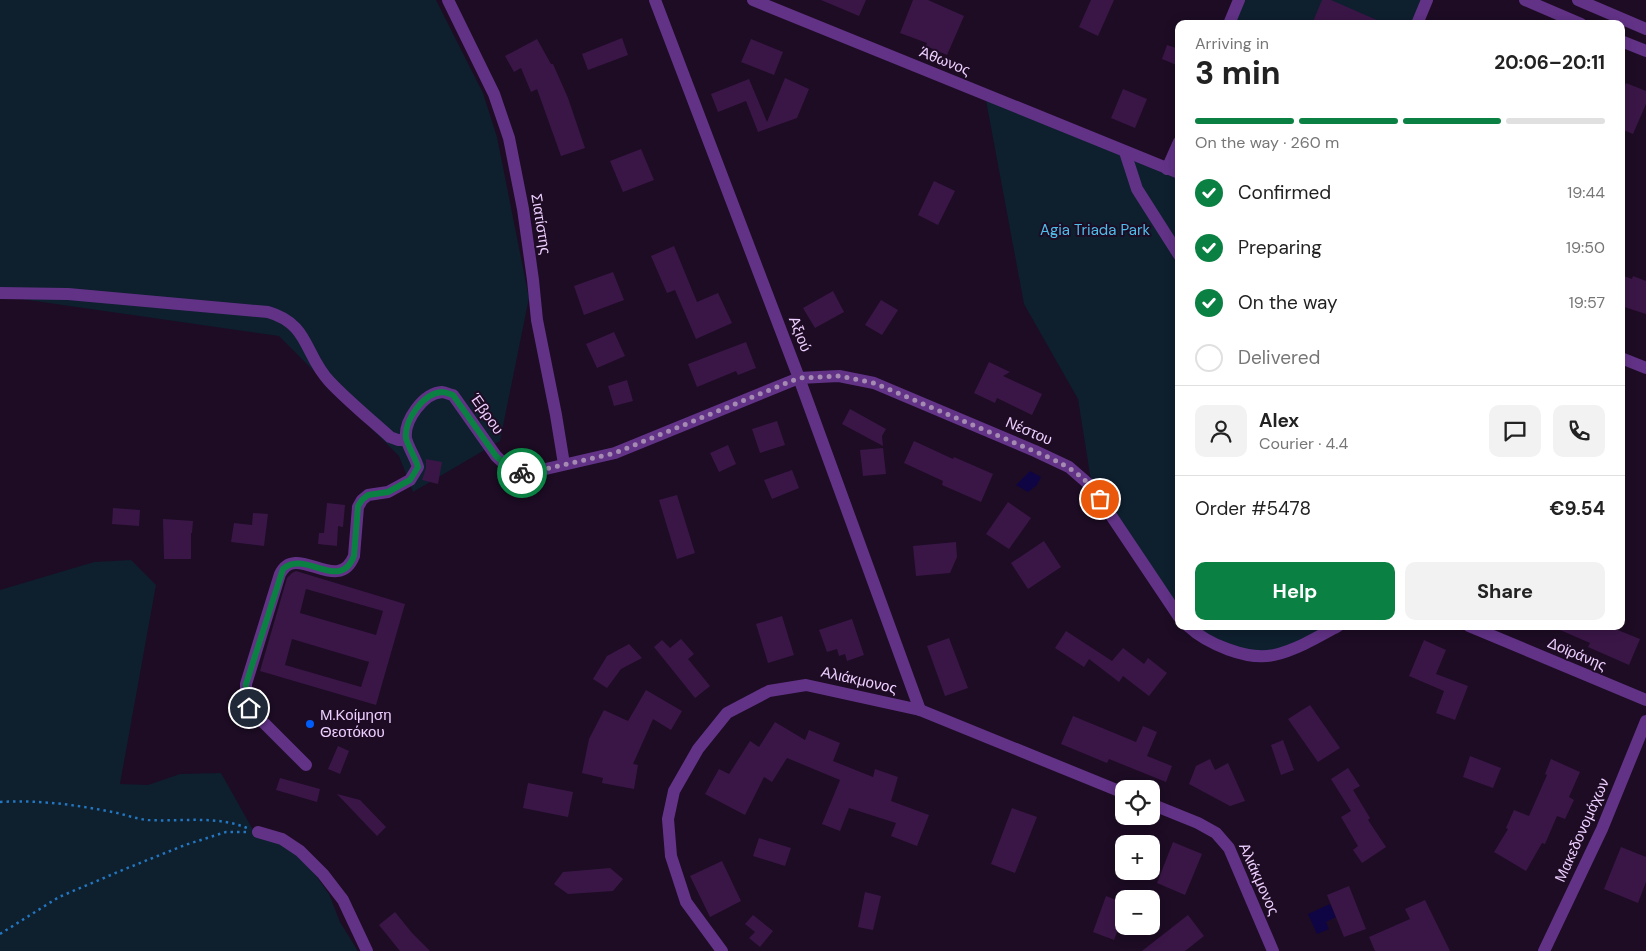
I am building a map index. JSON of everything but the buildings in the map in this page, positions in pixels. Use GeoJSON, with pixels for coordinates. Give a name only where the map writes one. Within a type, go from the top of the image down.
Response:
{"type":"FeatureCollection","features":[{"type":"Feature","properties":{"kind":"street","name":"Σιατίστης"},"geometry":{"type":"LineString","coordinates":[[448,0],[494,94],[509,138],[523,209],[533,280],[536,320],[564,464]]}},
{"type":"Feature","properties":{"kind":"street","name":"Αξιού"},"geometry":{"type":"LineString","coordinates":[[655,0],[799,378],[920,710]]}},
{"type":"Feature","properties":{"kind":"street","name":"Άθωνος"},"geometry":{"type":"LineString","coordinates":[[753,0],[1173,171]]}},
{"type":"Feature","properties":{"kind":"street"},"geometry":{"type":"LineString","coordinates":[[1231,20],[1239,0]]}},
{"type":"Feature","properties":{"kind":"street"},"geometry":{"type":"LineString","coordinates":[[1419,20],[1427,0]]}},
{"type":"Feature","properties":{"kind":"street"},"geometry":{"type":"LineString","coordinates":[[1525,0],[1572,20]]}},
{"type":"Feature","properties":{"kind":"street"},"geometry":{"type":"LineString","coordinates":[[1578,0],[1625,20]]}},
{"type":"Feature","properties":{"kind":"street"},"geometry":{"type":"LineString","coordinates":[[1625,20],[1646,29]]}},
{"type":"Feature","properties":{"kind":"street"},"geometry":{"type":"LineString","coordinates":[[1625,43],[1646,51]]}},
{"type":"Feature","properties":{"kind":"street"},"geometry":{"type":"LineString","coordinates":[[1125,152],[1137,189],[1175,249]]}},
{"type":"Feature","properties":{"kind":"street"},"geometry":{"type":"LineString","coordinates":[[0,293],[68,294],[277,314],[286,319],[299,331],[317,365],[329,381],[390,437],[406,440],[415,456],[418,467],[410,480],[388,492],[368,495],[362,500],[358,506],[354,556],[351,563],[346,568],[332,572],[298,563],[292,563],[283,569],[249,675],[245,692],[249,708],[306,765]]}},
{"type":"Feature","properties":{"kind":"street"},"geometry":{"type":"LineString","coordinates":[[1625,360],[1646,368]]}},
{"type":"Feature","properties":{"kind":"street","name":"Νέστου"},"geometry":{"type":"LineString","coordinates":[[799,378],[839,376],[874,383],[1069,467],[1092,486],[1175,610]]}},
{"type":"Feature","properties":{"kind":"street","name":"Έβρου"},"geometry":{"type":"LineString","coordinates":[[406,440],[407,425],[415,409],[430,396],[442,392],[453,395],[496,456],[512,471],[520,473],[537,471],[615,453],[799,378]]}},
{"type":"Feature","properties":{"kind":"street"},"geometry":{"type":"LineString","coordinates":[[1193,630],[1200,636],[1235,652],[1258,656],[1275,655],[1330,630]]}},
{"type":"Feature","properties":{"kind":"street","name":"Δοϊράνης"},"geometry":{"type":"LineString","coordinates":[[1479,630],[1646,700]]}},
{"type":"Feature","properties":{"kind":"street","name":"Αλιάκμονος"},"geometry":{"type":"LineString","coordinates":[[722,951],[686,902],[671,856],[668,819],[674,791],[698,748],[727,713],[769,691],[806,685],[920,710],[1115,789]]}},
{"type":"Feature","properties":{"kind":"street","name":"Μακεδονομάχων"},"geometry":{"type":"LineString","coordinates":[[1544,951],[1602,829],[1646,721]]}},
{"type":"Feature","properties":{"kind":"street","name":"Αλιάκμονος"},"geometry":{"type":"LineString","coordinates":[[1160,808],[1198,823],[1216,833],[1229,848],[1273,951]]}},
{"type":"Feature","properties":{"kind":"street"},"geometry":{"type":"LineString","coordinates":[[258,832],[282,839],[300,851],[323,874],[343,900],[367,951]]}},
{"type":"Feature","properties":{"kind":"path"},"geometry":{"type":"LineString","coordinates":[[0,802],[58,802],[147,820],[211,819],[237,824],[258,832]]}},
{"type":"Feature","properties":{"kind":"path"},"geometry":{"type":"LineString","coordinates":[[0,934],[59,897],[185,845],[226,832],[258,832]]}},
{"type":"Feature","properties":{"kind":"green space"},"geometry":{"type":"Polygon","coordinates":[[[0,0],[436,0],[483,93],[497,137],[529,298],[500,441],[413,492],[399,456],[279,336],[0,296],[0,0]]]}},
{"type":"Feature","properties":{"kind":"green space"},"geometry":{"type":"Polygon","coordinates":[[[1239,0],[1427,0],[1419,20],[1231,20],[1239,0]]]}},
{"type":"Feature","properties":{"kind":"green space","name":"Agia Triada Park"},"geometry":{"type":"Polygon","coordinates":[[[985,95],[1167,169],[1175,151],[1175,611],[1092,487],[1078,399],[1024,304],[985,95]]]}},
{"type":"Feature","properties":{"kind":"green space"},"geometry":{"type":"Polygon","coordinates":[[[131,560],[156,585],[120,784],[148,785],[180,774],[221,773],[257,837],[279,840],[312,870],[329,894],[340,922],[358,951],[0,951],[0,590],[94,562],[131,560]]]}},
{"type":"Feature","properties":{"kind":"green space"},"geometry":{"type":"Polygon","coordinates":[[[1197,630],[1327,630],[1258,656],[1197,630]]]}},
{"type":"Feature","properties":{"kind":"shaded area"},"geometry":{"type":"Polygon","coordinates":[[[1030,471],[1041,477],[1037,485],[1028,492],[1016,485],[1030,471]]]}},
{"type":"Feature","properties":{"kind":"shaded area"},"geometry":{"type":"Polygon","coordinates":[[[1330,904],[1336,917],[1326,922],[1329,929],[1317,934],[1308,914],[1330,904]]]}},
{"type":"Feature","properties":{"kind":"way so far"},"geometry":{"type":"LineString","coordinates":[[522,473],[615,453],[799,378],[839,376],[874,383],[1048,457],[1077,473],[1092,486],[1100,499]]}},
{"type":"Feature","properties":{"kind":"place","name":"Μ.Κοίμηση Θεοτόκου"},"geometry":{"type":"Point","coordinates":[310,724]}},
{"type":"Feature","properties":{"kind":"route"},"geometry":{"type":"LineString","coordinates":[[249,708],[245,692],[246,684],[280,574],[287,565],[292,563],[332,572],[346,568],[351,563],[354,556],[358,506],[362,500],[368,495],[388,492],[410,480],[418,467],[415,456],[406,440],[407,425],[415,409],[430,396],[442,392],[453,395],[496,456],[512,471],[522,473]]}}]}
